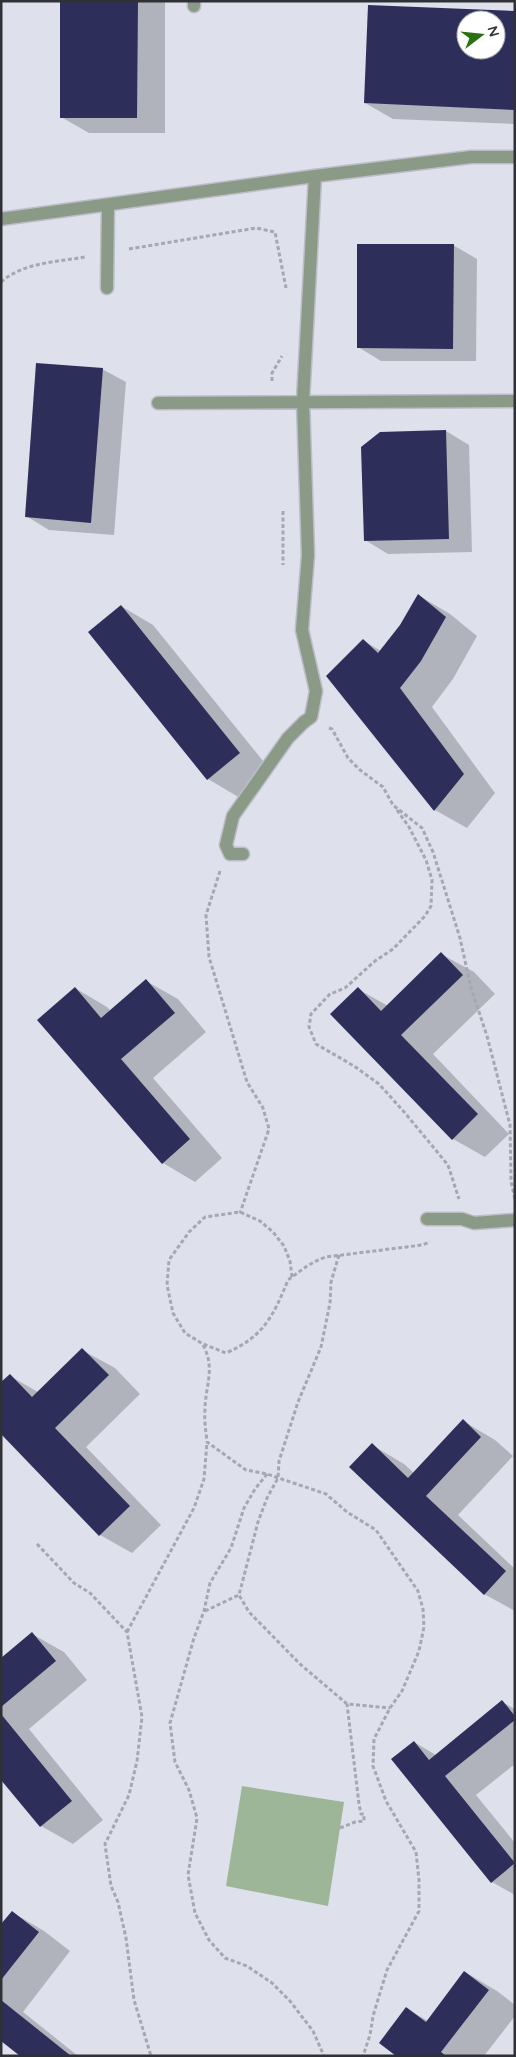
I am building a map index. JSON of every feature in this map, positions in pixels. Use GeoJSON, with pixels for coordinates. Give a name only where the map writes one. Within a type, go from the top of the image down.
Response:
{"type":"FeatureCollection","features":[{"type":"Feature","properties":{"kind":"street"},"geometry":{"type":"LineString","coordinates":[[1,220],[315,176],[471,157],[515,157]]}},
{"type":"Feature","properties":{"kind":"street"},"geometry":{"type":"LineString","coordinates":[[243,854],[230,854],[226,845],[233,816],[288,738],[311,717],[316,692],[302,630],[308,555],[303,401],[315,176]]}},
{"type":"Feature","properties":{"kind":"street"},"geometry":{"type":"LineString","coordinates":[[107,288],[108,205]]}},
{"type":"Feature","properties":{"kind":"street"},"geometry":{"type":"LineString","coordinates":[[158,403],[515,401]]}},
{"type":"Feature","properties":{"kind":"street"},"geometry":{"type":"LineString","coordinates":[[427,1218],[462,1219],[474,1223],[515,1220]]}},
{"type":"Feature","properties":{"kind":"path"},"geometry":{"type":"LineString","coordinates":[[1,282],[11,273],[31,266],[256,228]]}},
{"type":"Feature","properties":{"kind":"path"},"geometry":{"type":"LineString","coordinates":[[292,1277],[290,1261],[284,1246],[273,1232],[260,1221],[240,1212],[205,1217],[189,1232],[169,1260],[168,1286],[173,1313],[185,1333],[203,1344],[226,1353],[240,1347],[254,1337],[268,1323],[288,1280],[292,1277],[313,1261],[339,1254],[422,1245],[454,1232],[462,1219],[459,1198],[448,1166],[406,1113],[379,1084],[354,1066],[316,1044],[310,1027],[311,1014],[330,994],[345,988],[375,960],[392,948],[425,916],[431,906],[432,880],[426,860],[410,827],[384,787],[360,770],[348,758],[332,729],[304,722]]}},
{"type":"Feature","properties":{"kind":"path"},"geometry":{"type":"LineString","coordinates":[[394,805],[422,828],[433,852],[451,906],[466,961],[471,988],[487,1036],[510,1125],[511,1181],[515,1202]]}},
{"type":"Feature","properties":{"kind":"path"},"geometry":{"type":"LineString","coordinates":[[221,867],[206,915],[209,957],[244,1072],[262,1108],[269,1129],[240,1213]]}},
{"type":"Feature","properties":{"kind":"path"},"geometry":{"type":"LineString","coordinates":[[339,1254],[331,1282],[330,1303],[322,1347],[298,1402],[280,1461],[278,1478],[267,1498],[258,1522],[239,1595],[249,1612],[287,1651],[347,1704],[390,1708]]}},
{"type":"Feature","properties":{"kind":"path"},"geometry":{"type":"LineString","coordinates":[[127,1632],[194,1508],[204,1479],[207,1442],[204,1409],[210,1379],[209,1356],[203,1344]]}},
{"type":"Feature","properties":{"kind":"path"},"geometry":{"type":"LineString","coordinates":[[207,1442],[246,1470],[267,1474],[326,1494],[347,1512],[376,1530],[418,1591],[423,1609],[424,1627],[419,1651],[402,1692],[390,1708],[374,1739],[373,1766],[386,1801],[416,1852],[419,1880],[419,1911],[386,1970],[363,2056]]}},
{"type":"Feature","properties":{"kind":"path"},"geometry":{"type":"LineString","coordinates":[[267,1474],[255,1489],[244,1508],[231,1548],[210,1582],[204,1612],[194,1638],[170,1723],[175,1762],[189,1790],[198,1818],[188,1875],[194,1913],[209,1940],[225,1958],[247,1966],[272,1982],[290,2001],[313,2031],[324,2056]]}},
{"type":"Feature","properties":{"kind":"path"},"geometry":{"type":"LineString","coordinates":[[37,1544],[74,1583],[90,1593],[127,1632],[142,1717],[137,1761],[129,1795],[105,1844],[111,1886],[118,1902],[126,1938],[134,2000],[151,2056]]}},
{"type":"Feature","properties":{"kind":"path"},"geometry":{"type":"LineString","coordinates":[[204,1612],[239,1595]]}},
{"type":"Feature","properties":{"kind":"path"},"geometry":{"type":"LineString","coordinates":[[340,1828],[355,1822],[364,1821],[359,1804],[347,1704]]}},
{"type":"Feature","properties":{"kind":"green space"},"geometry":{"type":"Polygon","coordinates":[[[242,1786],[344,1802],[328,1906],[226,1886],[242,1786]]]}},
{"type":"Feature","properties":{"kind":"building"},"geometry":{"type":"Polygon","coordinates":[[[60,1],[138,1],[137,118],[60,118],[60,1]]]}},
{"type":"Feature","properties":{"kind":"building"},"geometry":{"type":"Polygon","coordinates":[[[368,5],[490,10],[456,10],[456,60],[506,60],[506,11],[515,11],[515,110],[364,103],[368,5]]]}},
{"type":"Feature","properties":{"kind":"building"},"geometry":{"type":"Polygon","coordinates":[[[357,244],[454,244],[453,349],[357,348],[357,244]]]}},
{"type":"Feature","properties":{"kind":"building"},"geometry":{"type":"Polygon","coordinates":[[[36,363],[103,368],[91,523],[25,517],[36,363]]]}},
{"type":"Feature","properties":{"kind":"building"},"geometry":{"type":"Polygon","coordinates":[[[446,430],[449,539],[364,541],[361,447],[380,432],[446,430]]]}},
{"type":"Feature","properties":{"kind":"building"},"geometry":{"type":"Polygon","coordinates":[[[418,594],[446,617],[421,661],[400,688],[464,774],[434,811],[326,676],[363,639],[378,653],[400,625],[418,594]]]}},
{"type":"Feature","properties":{"kind":"building"},"geometry":{"type":"Polygon","coordinates":[[[121,605],[240,753],[207,780],[88,632],[121,605]]]}},
{"type":"Feature","properties":{"kind":"building"},"geometry":{"type":"Polygon","coordinates":[[[441,952],[463,975],[401,1035],[478,1114],[452,1140],[330,1014],[358,987],[381,1011],[441,952]]]}},
{"type":"Feature","properties":{"kind":"building"},"geometry":{"type":"Polygon","coordinates":[[[146,979],[175,1013],[121,1059],[190,1139],[162,1164],[37,1020],[75,987],[101,1018],[146,979]]]}},
{"type":"Feature","properties":{"kind":"building"},"geometry":{"type":"Polygon","coordinates":[[[82,1348],[109,1375],[55,1428],[130,1506],[99,1536],[1,1434],[1,1382],[10,1374],[32,1397],[82,1348]]]}},
{"type":"Feature","properties":{"kind":"building"},"geometry":{"type":"Polygon","coordinates":[[[463,1419],[481,1437],[426,1496],[506,1571],[484,1595],[349,1467],[372,1443],[408,1478],[463,1419]]]}},
{"type":"Feature","properties":{"kind":"building"},"geometry":{"type":"Polygon","coordinates":[[[32,1632],[56,1661],[1,1707],[1,1658],[32,1632]]]}},
{"type":"Feature","properties":{"kind":"building"},"geometry":{"type":"Polygon","coordinates":[[[502,1700],[515,1716],[515,1720],[445,1776],[515,1863],[491,1883],[391,1759],[414,1741],[429,1760],[502,1700]]]}},
{"type":"Feature","properties":{"kind":"building"},"geometry":{"type":"Polygon","coordinates":[[[1,1714],[72,1801],[40,1827],[1,1780],[1,1714]]]}},
{"type":"Feature","properties":{"kind":"building"},"geometry":{"type":"Polygon","coordinates":[[[12,1911],[39,1932],[1,1980],[1,1924],[12,1911]]]}},
{"type":"Feature","properties":{"kind":"building"},"geometry":{"type":"Polygon","coordinates":[[[464,1971],[489,1990],[441,2052],[446,2056],[396,2056],[379,2043],[406,2007],[426,2022],[464,1971]]]}},
{"type":"Feature","properties":{"kind":"building"},"geometry":{"type":"Polygon","coordinates":[[[1,2000],[71,2056],[20,2056],[1,2041],[1,2000]]]}}]}
